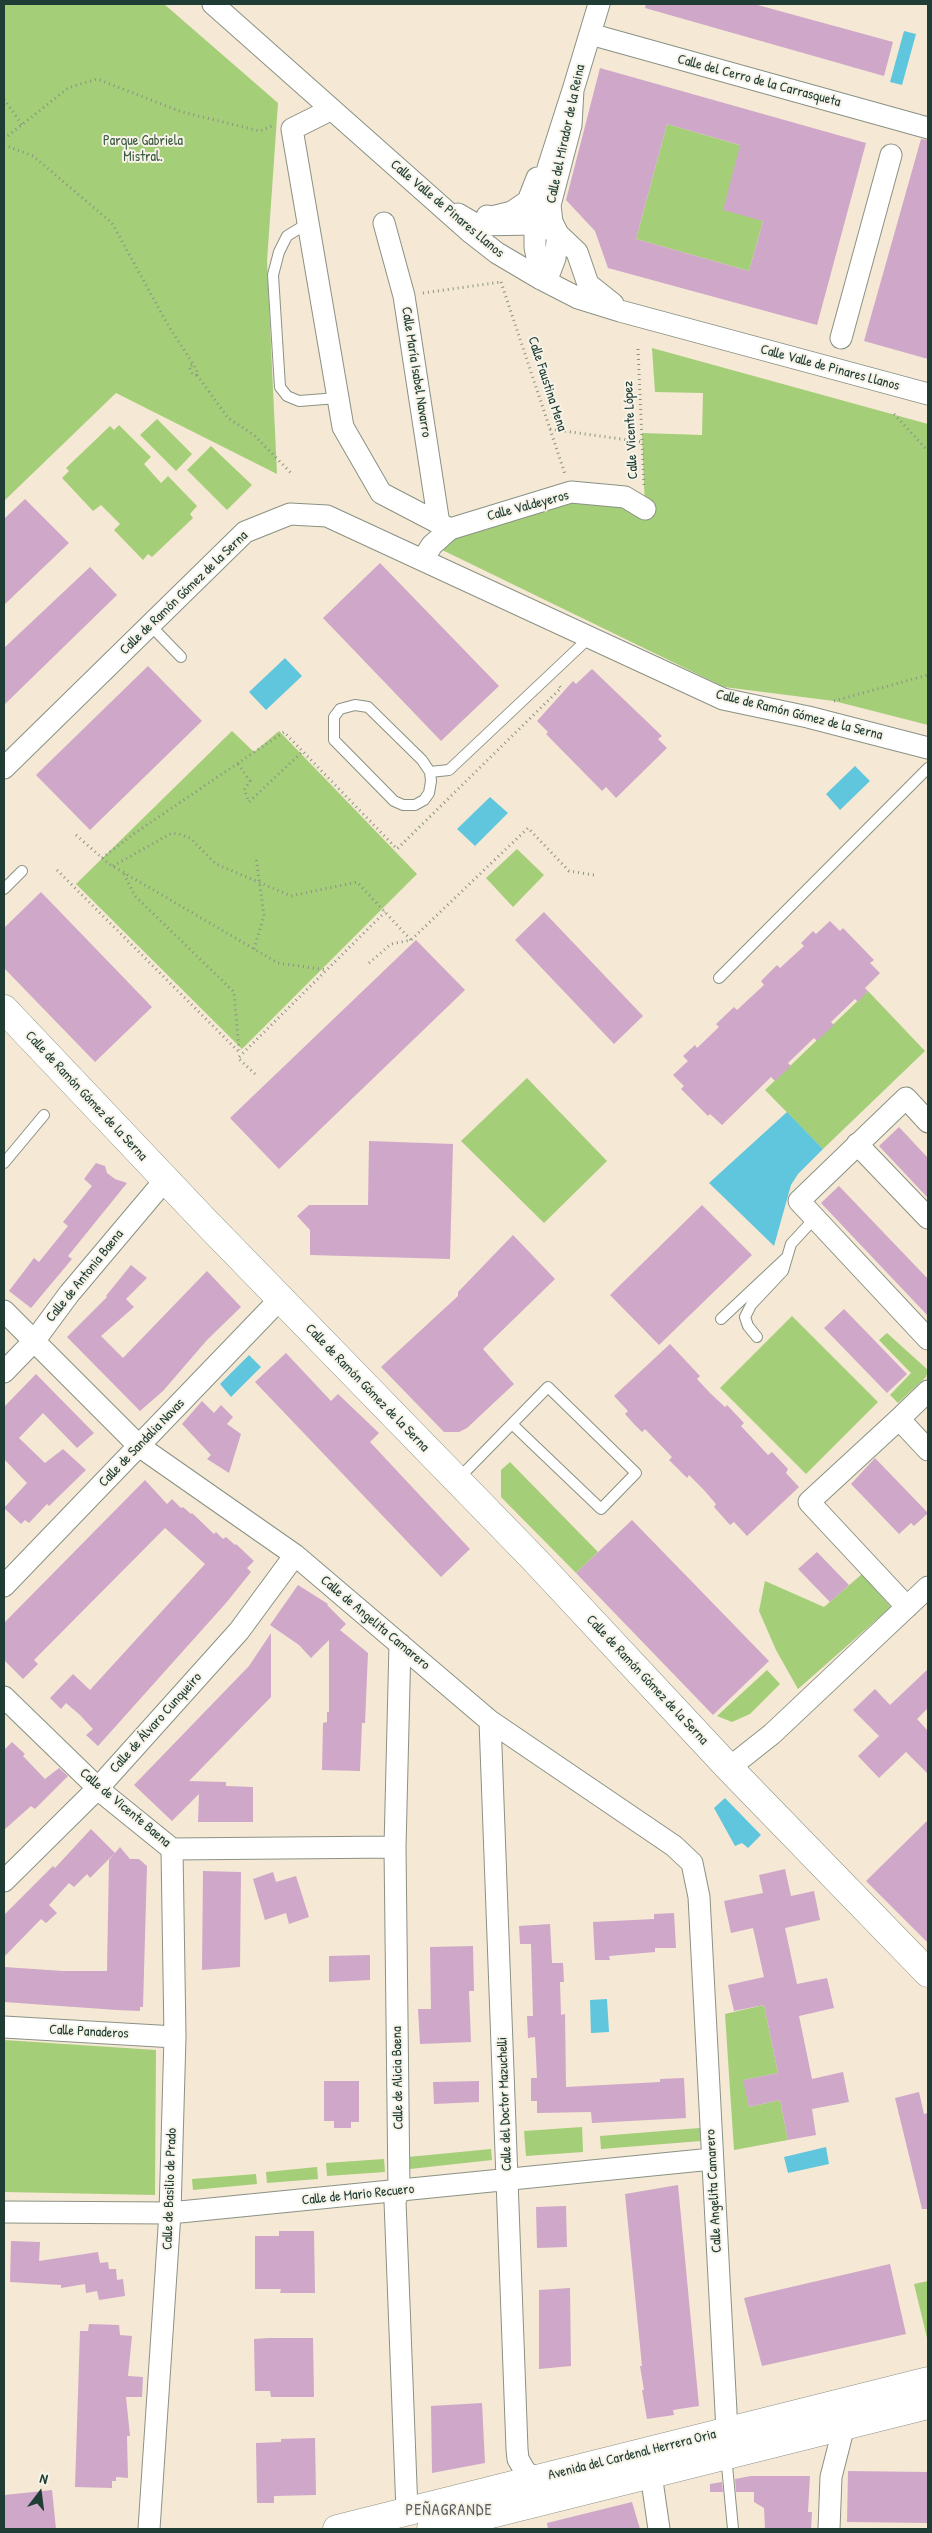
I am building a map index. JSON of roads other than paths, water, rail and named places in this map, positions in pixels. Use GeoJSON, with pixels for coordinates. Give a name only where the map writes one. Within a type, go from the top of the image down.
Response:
{"type":"FeatureCollection","features":[{"type":"Feature","properties":{"kind":"street","name":"Calle Valle de Pinares Llanos"},"geometry":{"type":"LineString","coordinates":[[213,4],[431,198],[497,253],[542,279],[578,298],[620,311],[928,394]]}},
{"type":"Feature","properties":{"kind":"street","name":"Calle del Mirador de la Reina"},"geometry":{"type":"LineString","coordinates":[[558,234],[552,222],[550,205],[571,125],[573,90],[598,4]]}},
{"type":"Feature","properties":{"kind":"street","name":"Calle del Cerro de la Carrasqueta"},"geometry":{"type":"LineString","coordinates":[[590,34],[928,128]]}},
{"type":"Feature","properties":{"kind":"street"},"geometry":{"type":"LineString","coordinates":[[431,198],[492,217],[512,212],[528,201],[558,116],[573,90]]}},
{"type":"Feature","properties":{"kind":"street"},"geometry":{"type":"LineString","coordinates":[[558,234],[555,258],[549,274],[542,279],[535,247],[535,224],[548,168],[573,90]]}},
{"type":"Feature","properties":{"kind":"street"},"geometry":{"type":"LineString","coordinates":[[330,110],[292,129],[343,427],[380,493],[444,527]]}},
{"type":"Feature","properties":{"kind":"street"},"geometry":{"type":"LineString","coordinates":[[841,338],[891,155]]}},
{"type":"Feature","properties":{"kind":"street"},"geometry":{"type":"LineString","coordinates":[[431,198],[477,225],[535,224],[542,225],[558,234],[577,252],[588,284],[620,311]]}},
{"type":"Feature","properties":{"kind":"street","name":"Calle María Isabel Navarro"},"geometry":{"type":"LineString","coordinates":[[384,223],[404,296],[444,527]]}},
{"type":"Feature","properties":{"kind":"street","name":"Calle Valdeyeros"},"geometry":{"type":"LineString","coordinates":[[423,559],[444,527],[571,492],[625,497],[645,509]]}},
{"type":"Feature","properties":{"kind":"street","name":"Calle de Ramón Gómez de la Serna"},"geometry":{"type":"LineString","coordinates":[[4,768],[245,532],[290,514],[327,516],[723,699],[808,717],[928,748]]}},
{"type":"Feature","properties":{"kind":"street","name":"Calle de Ramón Gómez de la Serna"},"geometry":{"type":"LineString","coordinates":[[4,1009],[165,1180],[533,1558],[729,1768],[928,1974]]}},
{"type":"Feature","properties":{"kind":"street"},"geometry":{"type":"LineString","coordinates":[[928,1122],[906,1098],[799,1201],[928,1339]]}},
{"type":"Feature","properties":{"kind":"street"},"geometry":{"type":"LineString","coordinates":[[857,1144],[928,1218]]}},
{"type":"Feature","properties":{"kind":"street","name":"Calle de Antonia Baena"},"geometry":{"type":"LineString","coordinates":[[4,1372],[35,1340],[75,1287],[165,1180]]}},
{"type":"Feature","properties":{"kind":"street","name":"Calle de Sandalia Navas"},"geometry":{"type":"LineString","coordinates":[[4,1586],[280,1299]]}},
{"type":"Feature","properties":{"kind":"street","name":"Calle de Angelita Camarero"},"geometry":{"type":"LineString","coordinates":[[4,1311],[139,1446],[295,1554],[490,1721],[674,1846],[692,1863],[699,1897],[701,1951]]}},
{"type":"Feature","properties":{"kind":"street"},"geometry":{"type":"LineString","coordinates":[[907,1607],[809,1502],[928,1391]]}},
{"type":"Feature","properties":{"kind":"street"},"geometry":{"type":"LineString","coordinates":[[899,1419],[928,1450]]}},
{"type":"Feature","properties":{"kind":"street","name":"Calle de Álvaro Cunqueiro"},"geometry":{"type":"LineString","coordinates":[[4,1881],[98,1788],[239,1631],[295,1554]]}},
{"type":"Feature","properties":{"kind":"street"},"geometry":{"type":"LineString","coordinates":[[729,1768],[772,1734],[928,1587]]}},
{"type":"Feature","properties":{"kind":"street","name":"Calle de Alicia Baena"},"geometry":{"type":"LineString","coordinates":[[400,1644],[394,1847],[399,2192],[395,2201],[407,2511]]}},
{"type":"Feature","properties":{"kind":"street","name":"Calle de Vicente Baena"},"geometry":{"type":"LineString","coordinates":[[4,1697],[98,1788],[172,1849],[394,1847]]}},
{"type":"Feature","properties":{"kind":"street","name":"Calle del Doctor Mazuchelli"},"geometry":{"type":"LineString","coordinates":[[490,1721],[518,2459],[525,2471],[536,2480]]}},
{"type":"Feature","properties":{"kind":"street","name":"Calle de Basilio de Prado"},"geometry":{"type":"LineString","coordinates":[[149,2529],[170,2214],[175,2037],[172,1849]]}},
{"type":"Feature","properties":{"kind":"street","name":"Calle Angelita Camarero"},"geometry":{"type":"LineString","coordinates":[[701,1951],[726,2442]]}},
{"type":"Feature","properties":{"kind":"street","name":"Calle Panaderos"},"geometry":{"type":"LineString","coordinates":[[4,2027],[175,2037]]}},
{"type":"Feature","properties":{"kind":"street","name":"Calle de Mario Recuero"},"geometry":{"type":"LineString","coordinates":[[4,2212],[170,2214],[399,2192],[508,2178],[712,2159]]}},
{"type":"Feature","properties":{"kind":"street","name":"Avenida del Cardenal Herrera Oria"},"geometry":{"type":"LineString","coordinates":[[440,2528],[651,2474],[726,2442],[928,2381]]}},
{"type":"Feature","properties":{"kind":"street","name":"Avenida del Cardenal Herrera Oria"},"geometry":{"type":"LineString","coordinates":[[337,2529],[536,2480],[726,2442],[844,2426],[928,2405]]}},
{"type":"Feature","properties":{"kind":"street"},"geometry":{"type":"LineString","coordinates":[[829,2529],[831,2477],[844,2426]]}},
{"type":"Feature","properties":{"kind":"street"},"geometry":{"type":"LineString","coordinates":[[651,2474],[660,2529]]}},
{"type":"Feature","properties":{"kind":"lane"},"geometry":{"type":"LineString","coordinates":[[308,223],[287,236],[279,252],[273,275],[280,387],[287,396],[299,401],[338,398]]}},
{"type":"Feature","properties":{"kind":"lane"},"geometry":{"type":"LineString","coordinates":[[150,625],[181,657]]}},
{"type":"Feature","properties":{"kind":"lane"},"geometry":{"type":"LineString","coordinates":[[430,772],[449,770],[590,637]]}},
{"type":"Feature","properties":{"kind":"lane"},"geometry":{"type":"LineString","coordinates":[[346,706],[368,707],[422,760],[430,772],[429,793],[424,800],[415,805],[403,805],[394,801],[334,740],[334,717],[346,706]]}},
{"type":"Feature","properties":{"kind":"lane"},"geometry":{"type":"LineString","coordinates":[[719,978],[928,768]]}},
{"type":"Feature","properties":{"kind":"lane"},"geometry":{"type":"LineString","coordinates":[[4,889],[22,871]]}},
{"type":"Feature","properties":{"kind":"lane"},"geometry":{"type":"LineString","coordinates":[[4,1163],[44,1115]]}},
{"type":"Feature","properties":{"kind":"lane"},"geometry":{"type":"LineString","coordinates":[[757,1337],[748,1326],[745,1317],[751,1305],[783,1271],[791,1244],[814,1219]]}},
{"type":"Feature","properties":{"kind":"lane"},"geometry":{"type":"LineString","coordinates":[[721,1319],[788,1255]]}},
{"type":"Feature","properties":{"kind":"lane"},"geometry":{"type":"LineString","coordinates":[[457,1480],[548,1387],[636,1473],[601,1509],[512,1424]]}},
{"type":"Feature","properties":{"kind":"lane"},"geometry":{"type":"LineString","coordinates":[[726,2442],[733,2529]]}},
{"type":"Feature","properties":{"kind":"water"},"geometry":{"type":"Polygon","coordinates":[[[904,31],[916,34],[902,85],[890,82],[904,31]]]}},
{"type":"Feature","properties":{"kind":"water"},"geometry":{"type":"Polygon","coordinates":[[[285,658],[302,676],[266,710],[249,692],[285,658]]]}},
{"type":"Feature","properties":{"kind":"water"},"geometry":{"type":"Polygon","coordinates":[[[855,766],[870,781],[840,810],[826,794],[855,766]]]}},
{"type":"Feature","properties":{"kind":"water"},"geometry":{"type":"Polygon","coordinates":[[[490,797],[508,813],[475,846],[457,829],[490,797]]]}},
{"type":"Feature","properties":{"kind":"water"},"geometry":{"type":"Polygon","coordinates":[[[787,1112],[823,1149],[798,1174],[791,1185],[774,1246],[709,1183],[787,1112]]]}},
{"type":"Feature","properties":{"kind":"water"},"geometry":{"type":"Polygon","coordinates":[[[249,1355],[261,1367],[231,1397],[220,1384],[249,1355]]]}},
{"type":"Feature","properties":{"kind":"water"},"geometry":{"type":"Polygon","coordinates":[[[725,1798],[761,1835],[748,1848],[742,1843],[735,1846],[714,1808],[725,1798]]]}},
{"type":"Feature","properties":{"kind":"water"},"geometry":{"type":"Polygon","coordinates":[[[607,1999],[609,2032],[591,2033],[590,2000],[607,1999]]]}},
{"type":"Feature","properties":{"kind":"water"},"geometry":{"type":"Polygon","coordinates":[[[826,2147],[829,2164],[788,2173],[784,2157],[826,2147]]]}},
{"type":"Feature","properties":{"kind":"district","name":"PEÑAGRANDE"},"geometry":{"type":"Point","coordinates":[449,2511]}},
{"type":"Feature","properties":{"kind":"park label","name":"Parque Gabriela Mistral."},"geometry":{"type":"Point","coordinates":[143,150]}}]}
